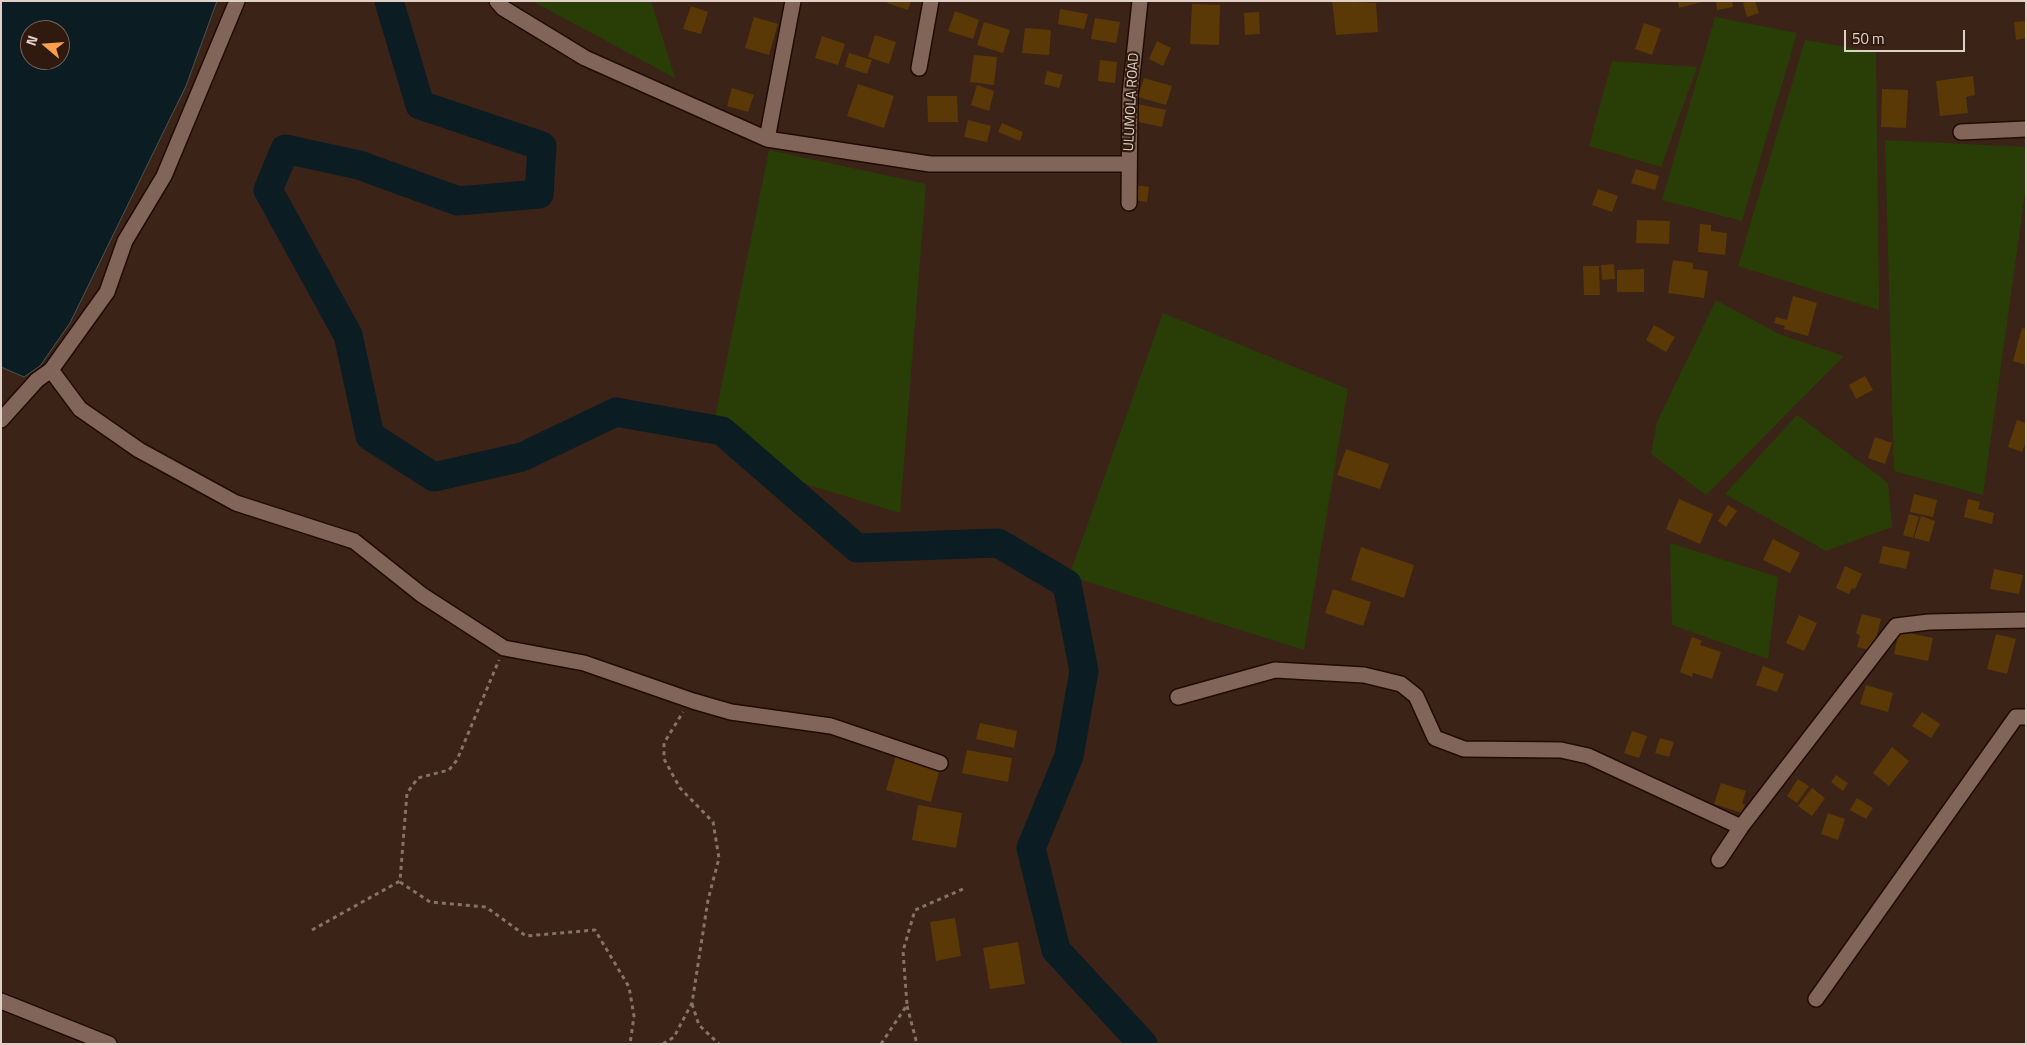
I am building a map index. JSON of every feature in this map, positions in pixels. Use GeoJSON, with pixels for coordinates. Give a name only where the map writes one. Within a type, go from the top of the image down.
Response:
{"type":"FeatureCollection","features":[{"type":"Feature","properties":{"kind":"street"},"geometry":{"type":"LineString","coordinates":[[1,420],[37,380],[51,370],[107,292],[125,241],[164,176],[237,1]]}},
{"type":"Feature","properties":{"kind":"street"},"geometry":{"type":"LineString","coordinates":[[497,1],[503,8],[585,58],[767,139],[930,164],[1129,164]]}},
{"type":"Feature","properties":{"kind":"street"},"geometry":{"type":"LineString","coordinates":[[767,139],[793,1]]}},
{"type":"Feature","properties":{"kind":"street"},"geometry":{"type":"LineString","coordinates":[[919,68],[931,1]]}},
{"type":"Feature","properties":{"kind":"street","name":"ULUMOLA ROAD"},"geometry":{"type":"LineString","coordinates":[[1129,203],[1130,95],[1140,1]]}},
{"type":"Feature","properties":{"kind":"street"},"geometry":{"type":"LineString","coordinates":[[1961,132],[2026,129]]}},
{"type":"Feature","properties":{"kind":"street"},"geometry":{"type":"LineString","coordinates":[[51,370],[80,409],[139,450],[236,503],[354,540],[422,595],[504,648],[584,663],[731,712],[831,726],[940,763]]}},
{"type":"Feature","properties":{"kind":"street"},"geometry":{"type":"LineString","coordinates":[[1719,860],[1742,827],[1896,626],[1929,622],[2026,620]]}},
{"type":"Feature","properties":{"kind":"street"},"geometry":{"type":"LineString","coordinates":[[1178,697],[1275,670],[1364,675],[1401,684],[1416,696],[1435,738],[1464,749],[1561,750],[1588,756],[1742,827]]}},
{"type":"Feature","properties":{"kind":"street"},"geometry":{"type":"LineString","coordinates":[[1816,999],[2016,717],[2026,717]]}},
{"type":"Feature","properties":{"kind":"street"},"geometry":{"type":"LineString","coordinates":[[1,1001],[109,1044]]}},
{"type":"Feature","properties":{"kind":"path"},"geometry":{"type":"LineString","coordinates":[[400,881],[407,793],[418,778],[449,770],[457,760],[504,648]]}},
{"type":"Feature","properties":{"kind":"path"},"geometry":{"type":"LineString","coordinates":[[663,1044],[674,1037],[692,1003],[708,900],[720,858],[713,822],[680,788],[664,759],[664,743],[685,708],[694,701]]}},
{"type":"Feature","properties":{"kind":"path"},"geometry":{"type":"LineString","coordinates":[[312,930],[400,881]]}},
{"type":"Feature","properties":{"kind":"path"},"geometry":{"type":"LineString","coordinates":[[400,881],[430,902],[486,907],[526,936],[595,930],[629,987],[634,1016],[630,1044]]}},
{"type":"Feature","properties":{"kind":"path"},"geometry":{"type":"LineString","coordinates":[[917,1044],[907,1005],[902,951],[915,910],[963,889]]}},
{"type":"Feature","properties":{"kind":"path"},"geometry":{"type":"LineString","coordinates":[[692,1003],[700,1025],[719,1044]]}},
{"type":"Feature","properties":{"kind":"path"},"geometry":{"type":"LineString","coordinates":[[881,1044],[907,1005]]}},
{"type":"Feature","properties":{"kind":"green space"},"geometry":{"type":"Polygon","coordinates":[[[532,1],[651,1],[675,78],[532,1]]]}},
{"type":"Feature","properties":{"kind":"green space"},"geometry":{"type":"Polygon","coordinates":[[[1715,17],[1797,33],[1742,221],[1662,200],[1715,17]]]}},
{"type":"Feature","properties":{"kind":"green space"},"geometry":{"type":"Polygon","coordinates":[[[1805,40],[1876,52],[1879,310],[1738,266],[1805,40]]]}},
{"type":"Feature","properties":{"kind":"green space"},"geometry":{"type":"Polygon","coordinates":[[[1612,61],[1697,67],[1661,167],[1589,146],[1612,61]]]}},
{"type":"Feature","properties":{"kind":"green space"},"geometry":{"type":"Polygon","coordinates":[[[1885,140],[2026,147],[2026,186],[1983,495],[1894,471],[1885,140]]]}},
{"type":"Feature","properties":{"kind":"green space"},"geometry":{"type":"Polygon","coordinates":[[[769,150],[926,184],[900,513],[796,481],[715,418],[769,150]]]}},
{"type":"Feature","properties":{"kind":"green space"},"geometry":{"type":"Polygon","coordinates":[[[1716,300],[1779,334],[1844,356],[1706,495],[1651,454],[1657,422],[1716,300]]]}},
{"type":"Feature","properties":{"kind":"green space"},"geometry":{"type":"Polygon","coordinates":[[[1163,313],[1348,389],[1304,650],[1069,576],[1163,313]]]}},
{"type":"Feature","properties":{"kind":"green space"},"geometry":{"type":"Polygon","coordinates":[[[1797,415],[1888,483],[1892,527],[1826,551],[1725,494],[1797,415]]]}},
{"type":"Feature","properties":{"kind":"green space"},"geometry":{"type":"Polygon","coordinates":[[[1670,543],[1778,577],[1768,659],[1672,625],[1670,543]]]}},
{"type":"Feature","properties":{"kind":"shaded area"},"geometry":{"type":"Polygon","coordinates":[[[1,1],[217,1],[186,86],[70,323],[40,366],[24,377],[1,367],[1,1]]]}},
{"type":"Feature","properties":{"kind":"building"},"geometry":{"type":"Polygon","coordinates":[[[888,1],[911,1],[908,10],[887,3],[888,1]]]}},
{"type":"Feature","properties":{"kind":"building"},"geometry":{"type":"Polygon","coordinates":[[[1332,1],[1376,3],[1378,32],[1336,35],[1332,1]]]}},
{"type":"Feature","properties":{"kind":"building"},"geometry":{"type":"Polygon","coordinates":[[[1678,1],[1702,1],[1702,2],[1679,8],[1678,1]]]}},
{"type":"Feature","properties":{"kind":"building"},"geometry":{"type":"Polygon","coordinates":[[[1716,1],[1732,1],[1733,7],[1717,10],[1716,1]]]}},
{"type":"Feature","properties":{"kind":"building"},"geometry":{"type":"Polygon","coordinates":[[[1755,1],[1759,13],[1747,17],[1743,3],[1755,1]]]}},
{"type":"Feature","properties":{"kind":"building"},"geometry":{"type":"Polygon","coordinates":[[[1192,4],[1220,5],[1219,45],[1190,44],[1192,4]]]}},
{"type":"Feature","properties":{"kind":"building"},"geometry":{"type":"Polygon","coordinates":[[[691,6],[708,12],[701,34],[683,29],[691,6]]]}},
{"type":"Feature","properties":{"kind":"building"},"geometry":{"type":"Polygon","coordinates":[[[1060,9],[1088,14],[1084,29],[1058,24],[1060,9]]]}},
{"type":"Feature","properties":{"kind":"building"},"geometry":{"type":"Polygon","coordinates":[[[955,11],[979,20],[973,39],[948,31],[955,11]]]}},
{"type":"Feature","properties":{"kind":"building"},"geometry":{"type":"Polygon","coordinates":[[[1259,12],[1260,34],[1245,35],[1244,13],[1259,12]]]}},
{"type":"Feature","properties":{"kind":"building"},"geometry":{"type":"Polygon","coordinates":[[[754,17],[778,24],[769,55],[745,48],[754,17]]]}},
{"type":"Feature","properties":{"kind":"building"},"geometry":{"type":"Polygon","coordinates":[[[1095,18],[1120,22],[1116,43],[1091,39],[1095,18]]]}},
{"type":"Feature","properties":{"kind":"building"},"geometry":{"type":"Polygon","coordinates":[[[2025,21],[2026,38],[2016,40],[2014,22],[2025,21]]]}},
{"type":"Feature","properties":{"kind":"building"},"geometry":{"type":"Polygon","coordinates":[[[984,22],[1010,30],[1003,53],[977,45],[984,22]]]}},
{"type":"Feature","properties":{"kind":"building"},"geometry":{"type":"Polygon","coordinates":[[[1644,23],[1661,29],[1652,55],[1635,49],[1644,23]]]}},
{"type":"Feature","properties":{"kind":"building"},"geometry":{"type":"Polygon","coordinates":[[[1025,28],[1051,30],[1049,55],[1022,53],[1025,28]]]}},
{"type":"Feature","properties":{"kind":"building"},"geometry":{"type":"Polygon","coordinates":[[[875,35],[896,42],[889,64],[868,57],[875,35]]]}},
{"type":"Feature","properties":{"kind":"building"},"geometry":{"type":"Polygon","coordinates":[[[822,36],[845,44],[838,65],[815,58],[822,36]]]}},
{"type":"Feature","properties":{"kind":"building"},"geometry":{"type":"Polygon","coordinates":[[[1157,41],[1171,48],[1163,66],[1149,59],[1157,41]]]}},
{"type":"Feature","properties":{"kind":"building"},"geometry":{"type":"Polygon","coordinates":[[[849,53],[872,60],[867,74],[845,67],[849,53]]]}},
{"type":"Feature","properties":{"kind":"building"},"geometry":{"type":"Polygon","coordinates":[[[974,55],[997,57],[994,85],[970,82],[974,55]]]}},
{"type":"Feature","properties":{"kind":"building"},"geometry":{"type":"Polygon","coordinates":[[[1100,60],[1117,62],[1115,83],[1098,81],[1100,60]]]}},
{"type":"Feature","properties":{"kind":"building"},"geometry":{"type":"Polygon","coordinates":[[[1047,71],[1063,75],[1059,88],[1044,84],[1047,71]]]}},
{"type":"Feature","properties":{"kind":"building"},"geometry":{"type":"Polygon","coordinates":[[[1973,76],[1975,95],[1966,97],[1968,113],[1940,116],[1936,81],[1973,76]]]}},
{"type":"Feature","properties":{"kind":"building"},"geometry":{"type":"Polygon","coordinates":[[[1144,78],[1172,86],[1166,105],[1138,97],[1144,78]]]}},
{"type":"Feature","properties":{"kind":"building"},"geometry":{"type":"Polygon","coordinates":[[[858,84],[894,96],[884,128],[847,116],[858,84]]]}},
{"type":"Feature","properties":{"kind":"building"},"geometry":{"type":"Polygon","coordinates":[[[977,85],[994,91],[989,111],[971,105],[977,85]]]}},
{"type":"Feature","properties":{"kind":"building"},"geometry":{"type":"Polygon","coordinates":[[[732,88],[754,95],[748,112],[727,106],[732,88]]]}},
{"type":"Feature","properties":{"kind":"building"},"geometry":{"type":"Polygon","coordinates":[[[1882,89],[1908,90],[1906,128],[1881,127],[1882,89]]]}},
{"type":"Feature","properties":{"kind":"building"},"geometry":{"type":"Polygon","coordinates":[[[927,96],[957,96],[958,122],[928,122],[927,96]]]}},
{"type":"Feature","properties":{"kind":"building"},"geometry":{"type":"Polygon","coordinates":[[[1138,104],[1166,110],[1162,127],[1134,121],[1138,104]]]}},
{"type":"Feature","properties":{"kind":"building"},"geometry":{"type":"Polygon","coordinates":[[[968,120],[991,126],[987,142],[964,137],[968,120]]]}},
{"type":"Feature","properties":{"kind":"building"},"geometry":{"type":"Polygon","coordinates":[[[1002,123],[1023,132],[1020,141],[998,132],[1002,123]]]}},
{"type":"Feature","properties":{"kind":"building"},"geometry":{"type":"Polygon","coordinates":[[[1636,169],[1659,176],[1655,190],[1631,183],[1636,169]]]}},
{"type":"Feature","properties":{"kind":"building"},"geometry":{"type":"Polygon","coordinates":[[[1135,185],[1149,187],[1147,202],[1133,200],[1135,185]]]}},
{"type":"Feature","properties":{"kind":"building"},"geometry":{"type":"Polygon","coordinates":[[[1598,189],[1618,196],[1612,212],[1592,205],[1598,189]]]}},
{"type":"Feature","properties":{"kind":"building"},"geometry":{"type":"Polygon","coordinates":[[[1637,220],[1670,221],[1669,244],[1636,243],[1637,220]]]}},
{"type":"Feature","properties":{"kind":"building"},"geometry":{"type":"Polygon","coordinates":[[[1700,224],[1711,225],[1711,231],[1727,233],[1725,255],[1698,252],[1700,224]]]}},
{"type":"Feature","properties":{"kind":"building"},"geometry":{"type":"Polygon","coordinates":[[[1673,260],[1693,263],[1693,269],[1708,271],[1704,298],[1668,293],[1673,260]]]}},
{"type":"Feature","properties":{"kind":"building"},"geometry":{"type":"Polygon","coordinates":[[[1614,264],[1615,279],[1602,280],[1601,265],[1614,264]]]}},
{"type":"Feature","properties":{"kind":"building"},"geometry":{"type":"Polygon","coordinates":[[[1583,266],[1599,266],[1600,295],[1584,295],[1583,266]]]}},
{"type":"Feature","properties":{"kind":"building"},"geometry":{"type":"Polygon","coordinates":[[[1644,269],[1644,292],[1617,292],[1617,270],[1644,269]]]}},
{"type":"Feature","properties":{"kind":"building"},"geometry":{"type":"Polygon","coordinates":[[[1793,296],[1817,303],[1808,336],[1784,329],[1785,326],[1774,323],[1776,317],[1787,320],[1793,296]]]}},
{"type":"Feature","properties":{"kind":"building"},"geometry":{"type":"Polygon","coordinates":[[[1654,325],[1675,337],[1666,352],[1646,340],[1654,325]]]}},
{"type":"Feature","properties":{"kind":"building"},"geometry":{"type":"Polygon","coordinates":[[[2022,328],[2026,329],[2026,365],[2013,361],[2022,328]]]}},
{"type":"Feature","properties":{"kind":"building"},"geometry":{"type":"Polygon","coordinates":[[[1865,376],[1873,390],[1856,399],[1849,385],[1865,376]]]}},
{"type":"Feature","properties":{"kind":"building"},"geometry":{"type":"Polygon","coordinates":[[[2017,420],[2026,423],[2026,441],[2022,452],[2008,447],[2017,420]]]}},
{"type":"Feature","properties":{"kind":"building"},"geometry":{"type":"Polygon","coordinates":[[[1875,437],[1892,443],[1885,464],[1868,458],[1875,437]]]}},
{"type":"Feature","properties":{"kind":"building"},"geometry":{"type":"Polygon","coordinates":[[[1346,449],[1389,464],[1380,489],[1337,475],[1346,449]]]}},
{"type":"Feature","properties":{"kind":"building"},"geometry":{"type":"Polygon","coordinates":[[[1914,494],[1937,500],[1933,517],[1910,512],[1914,494]]]}},
{"type":"Feature","properties":{"kind":"building"},"geometry":{"type":"Polygon","coordinates":[[[1679,499],[1713,514],[1700,544],[1666,529],[1679,499]]]}},
{"type":"Feature","properties":{"kind":"building"},"geometry":{"type":"Polygon","coordinates":[[[1968,499],[1980,502],[1978,509],[1994,513],[1992,524],[1964,517],[1968,499]]]}},
{"type":"Feature","properties":{"kind":"building"},"geometry":{"type":"Polygon","coordinates":[[[1728,505],[1737,511],[1726,527],[1718,521],[1728,505]]]}},
{"type":"Feature","properties":{"kind":"building"},"geometry":{"type":"Polygon","coordinates":[[[1909,514],[1919,517],[1913,538],[1903,535],[1909,514]]]}},
{"type":"Feature","properties":{"kind":"building"},"geometry":{"type":"Polygon","coordinates":[[[1921,516],[1935,521],[1929,542],[1914,538],[1921,516]]]}},
{"type":"Feature","properties":{"kind":"building"},"geometry":{"type":"Polygon","coordinates":[[[1773,539],[1800,553],[1790,573],[1763,560],[1773,539]]]}},
{"type":"Feature","properties":{"kind":"building"},"geometry":{"type":"Polygon","coordinates":[[[1883,546],[1910,552],[1906,569],[1879,563],[1883,546]]]}},
{"type":"Feature","properties":{"kind":"building"},"geometry":{"type":"Polygon","coordinates":[[[1361,547],[1414,565],[1404,598],[1351,580],[1361,547]]]}},
{"type":"Feature","properties":{"kind":"building"},"geometry":{"type":"Polygon","coordinates":[[[1845,566],[1862,574],[1855,589],[1852,588],[1849,594],[1836,588],[1845,566]]]}},
{"type":"Feature","properties":{"kind":"building"},"geometry":{"type":"Polygon","coordinates":[[[1994,569],[2023,575],[2019,594],[1990,589],[1994,569]]]}},
{"type":"Feature","properties":{"kind":"building"},"geometry":{"type":"Polygon","coordinates":[[[1333,589],[1371,602],[1363,626],[1325,613],[1333,589]]]}},
{"type":"Feature","properties":{"kind":"building"},"geometry":{"type":"Polygon","coordinates":[[[1862,614],[1881,619],[1873,651],[1857,647],[1860,636],[1856,633],[1862,614]]]}},
{"type":"Feature","properties":{"kind":"building"},"geometry":{"type":"Polygon","coordinates":[[[1799,615],[1817,623],[1804,651],[1786,643],[1799,615]]]}},
{"type":"Feature","properties":{"kind":"building"},"geometry":{"type":"Polygon","coordinates":[[[1899,631],[1933,638],[1928,661],[1894,654],[1899,631]]]}},
{"type":"Feature","properties":{"kind":"building"},"geometry":{"type":"Polygon","coordinates":[[[1996,634],[2016,639],[2007,674],[1987,669],[1996,634]]]}},
{"type":"Feature","properties":{"kind":"building"},"geometry":{"type":"Polygon","coordinates":[[[1692,637],[1702,641],[1700,645],[1721,652],[1712,679],[1693,673],[1692,677],[1680,672],[1692,637]]]}},
{"type":"Feature","properties":{"kind":"building"},"geometry":{"type":"Polygon","coordinates":[[[1763,666],[1784,674],[1777,692],[1756,685],[1763,666]]]}},
{"type":"Feature","properties":{"kind":"building"},"geometry":{"type":"Polygon","coordinates":[[[1866,685],[1893,693],[1888,712],[1860,704],[1866,685]]]}},
{"type":"Feature","properties":{"kind":"building"},"geometry":{"type":"Polygon","coordinates":[[[1922,712],[1940,724],[1931,738],[1912,726],[1922,712]]]}},
{"type":"Feature","properties":{"kind":"building"},"geometry":{"type":"Polygon","coordinates":[[[980,723],[1017,731],[1014,748],[976,739],[980,723]]]}},
{"type":"Feature","properties":{"kind":"building"},"geometry":{"type":"Polygon","coordinates":[[[1632,731],[1647,736],[1639,758],[1624,753],[1632,731]]]}},
{"type":"Feature","properties":{"kind":"building"},"geometry":{"type":"Polygon","coordinates":[[[1660,738],[1674,742],[1669,757],[1655,753],[1660,738]]]}},
{"type":"Feature","properties":{"kind":"building"},"geometry":{"type":"Polygon","coordinates":[[[1892,747],[1909,761],[1889,786],[1873,773],[1892,747]]]}},
{"type":"Feature","properties":{"kind":"building"},"geometry":{"type":"Polygon","coordinates":[[[967,750],[1012,758],[1008,782],[962,773],[967,750]]]}},
{"type":"Feature","properties":{"kind":"building"},"geometry":{"type":"Polygon","coordinates":[[[896,756],[940,768],[931,802],[886,790],[896,756]]]}},
{"type":"Feature","properties":{"kind":"building"},"geometry":{"type":"Polygon","coordinates":[[[1836,775],[1848,783],[1843,791],[1831,782],[1836,775]]]}},
{"type":"Feature","properties":{"kind":"building"},"geometry":{"type":"Polygon","coordinates":[[[1798,779],[1809,786],[1797,803],[1787,796],[1798,779]]]}},
{"type":"Feature","properties":{"kind":"building"},"geometry":{"type":"Polygon","coordinates":[[[1721,783],[1746,791],[1742,804],[1745,804],[1742,813],[1714,804],[1721,783]]]}},
{"type":"Feature","properties":{"kind":"building"},"geometry":{"type":"Polygon","coordinates":[[[1812,788],[1825,798],[1812,816],[1798,806],[1812,788]]]}},
{"type":"Feature","properties":{"kind":"building"},"geometry":{"type":"Polygon","coordinates":[[[1857,798],[1873,808],[1866,819],[1850,810],[1857,798]]]}},
{"type":"Feature","properties":{"kind":"building"},"geometry":{"type":"Polygon","coordinates":[[[918,805],[962,813],[956,848],[912,840],[918,805]]]}},
{"type":"Feature","properties":{"kind":"building"},"geometry":{"type":"Polygon","coordinates":[[[1828,813],[1845,819],[1838,840],[1821,834],[1828,813]]]}},
{"type":"Feature","properties":{"kind":"building"},"geometry":{"type":"Polygon","coordinates":[[[955,918],[961,956],[936,961],[930,922],[955,918]]]}},
{"type":"Feature","properties":{"kind":"building"},"geometry":{"type":"Polygon","coordinates":[[[1018,942],[1025,984],[990,989],[983,948],[1018,942]]]}},
{"type":"Feature","properties":{"kind":"waterway"},"geometry":{"type":"LineString","coordinates":[[389,1],[420,105],[542,146],[539,194],[458,201],[359,165],[285,149],[268,190],[348,335],[370,436],[434,477],[522,457],[616,412],[722,431],[857,548],[998,543],[1067,584],[1084,671],[1069,756],[1031,848],[1056,950],[1143,1044]]}}]}
